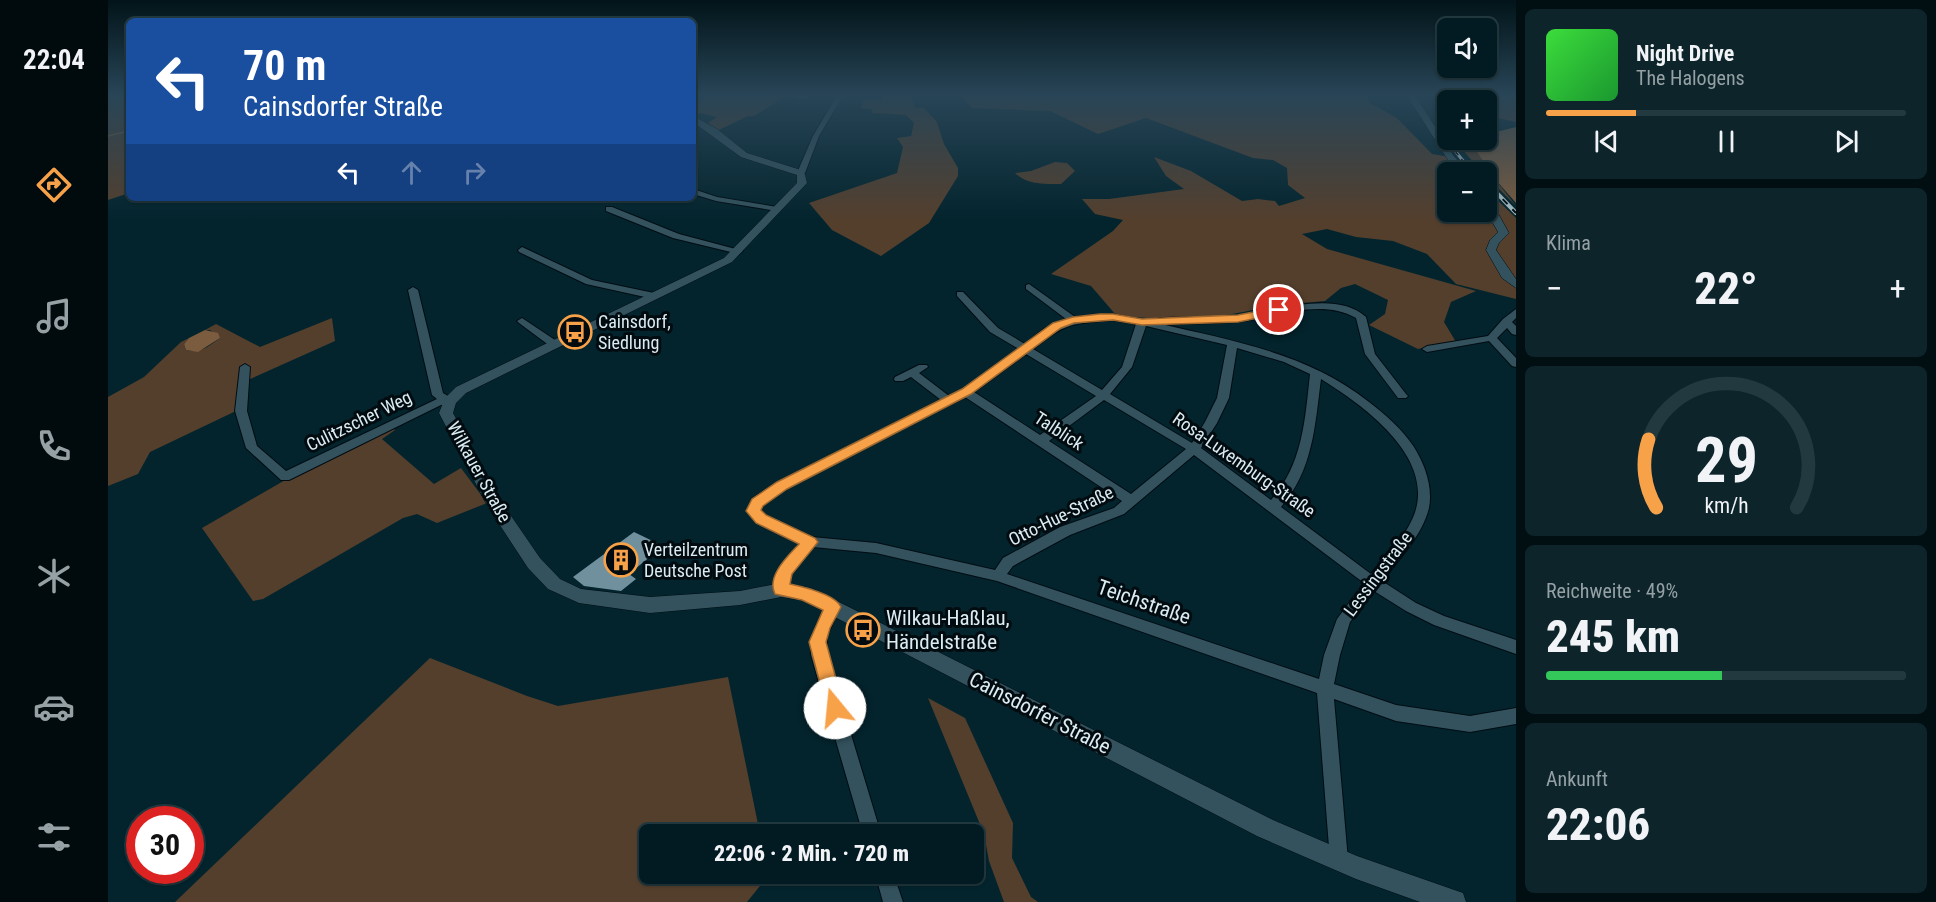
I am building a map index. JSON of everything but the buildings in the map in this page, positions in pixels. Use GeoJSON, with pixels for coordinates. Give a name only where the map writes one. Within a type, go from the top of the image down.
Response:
{"type":"FeatureCollection","features":[{"type":"Feature","properties":{"kind":"street"},"geometry":{"type":"LineString","coordinates":[[720,136],[744,156],[801,174],[817,136]]}},
{"type":"Feature","properties":{"kind":"street"},"geometry":{"type":"LineString","coordinates":[[1436,136],[1454,162]]}},
{"type":"Feature","properties":{"kind":"street","name":"Wilkauer Straße"},"geometry":{"type":"LineString","coordinates":[[579,596],[554,584],[528,555],[494,503],[446,413],[450,402],[461,390],[728,260],[802,183],[801,174]]}},
{"type":"Feature","properties":{"kind":"street"},"geometry":{"type":"LineString","coordinates":[[696,192],[716,199],[777,209]]}},
{"type":"Feature","properties":{"kind":"street"},"geometry":{"type":"LineString","coordinates":[[609,209],[676,236],[739,251]]}},
{"type":"Feature","properties":{"kind":"street"},"geometry":{"type":"LineString","coordinates":[[1497,221],[1504,233],[1494,242],[1491,250],[1506,276],[1516,285]]}},
{"type":"Feature","properties":{"kind":"street"},"geometry":{"type":"LineString","coordinates":[[522,250],[589,282],[654,296]]}},
{"type":"Feature","properties":{"kind":"street"},"geometry":{"type":"LineString","coordinates":[[1029,287],[1073,320]]}},
{"type":"Feature","properties":{"kind":"street"},"geometry":{"type":"LineString","coordinates":[[413,290],[438,395],[450,402]]}},
{"type":"Feature","properties":{"kind":"street","name":"Rosa-Luxemburg-Straße"},"geometry":{"type":"LineString","coordinates":[[960,294],[994,330],[1194,448],[1372,582],[1411,607],[1439,621],[1516,647]]}},
{"type":"Feature","properties":{"kind":"street"},"geometry":{"type":"LineString","coordinates":[[912,373],[949,401],[966,392],[1057,325],[1073,320],[1113,317],[1142,322],[1238,319],[1279,310],[1315,307],[1345,308],[1361,317],[1370,354],[1402,396]]}},
{"type":"Feature","properties":{"kind":"street"},"geometry":{"type":"LineString","coordinates":[[1427,349],[1491,338],[1516,312]]}},
{"type":"Feature","properties":{"kind":"street"},"geometry":{"type":"LineString","coordinates":[[522,321],[554,344]]}},
{"type":"Feature","properties":{"kind":"street"},"geometry":{"type":"LineString","coordinates":[[1506,321],[1516,332]]}},
{"type":"Feature","properties":{"kind":"street"},"geometry":{"type":"LineString","coordinates":[[1040,441],[1103,395],[1128,365],[1142,322]]}},
{"type":"Feature","properties":{"kind":"street","name":"Lessingstraße"},"geometry":{"type":"LineString","coordinates":[[1142,322],[1264,352],[1316,372],[1366,403],[1403,440],[1416,461],[1424,489],[1422,509],[1410,535],[1344,619],[1332,655],[1325,688],[1339,860]]}},
{"type":"Feature","properties":{"kind":"street"},"geometry":{"type":"LineString","coordinates":[[1491,338],[1516,364]]}},
{"type":"Feature","properties":{"kind":"street","name":"Otto-Hue-Straße"},"geometry":{"type":"LineString","coordinates":[[998,576],[1008,562],[1065,531],[1119,511],[1194,448],[1211,423],[1223,398],[1233,344]]}},
{"type":"Feature","properties":{"kind":"street","name":"Culitzscher Weg"},"geometry":{"type":"LineString","coordinates":[[245,367],[241,411],[252,448],[285,477],[439,402],[450,402]]}},
{"type":"Feature","properties":{"kind":"street"},"geometry":{"type":"LineString","coordinates":[[899,379],[923,367]]}},
{"type":"Feature","properties":{"kind":"street"},"geometry":{"type":"LineString","coordinates":[[1272,508],[1292,483],[1303,459],[1313,416],[1316,372]]}},
{"type":"Feature","properties":{"kind":"street","name":"Talblick"},"geometry":{"type":"LineString","coordinates":[[966,392],[1132,501]]}},
{"type":"Feature","properties":{"kind":"street","name":"Teichstraße"},"geometry":{"type":"LineString","coordinates":[[949,401],[782,485],[757,502],[754,511],[761,519],[810,542],[876,548],[998,576],[1396,713],[1470,724],[1516,716]]}},
{"type":"Feature","properties":{"kind":"street"},"geometry":{"type":"LineString","coordinates":[[781,590],[784,572],[810,542]]}},
{"type":"Feature","properties":{"kind":"street","name":"Cainsdorfer Straße"},"geometry":{"type":"LineString","coordinates":[[579,596],[622,603],[659,605],[740,598],[781,590],[805,593],[1265,828],[1339,860],[1454,902]]}},
{"type":"Feature","properties":{"kind":"street"},"geometry":{"type":"LineString","coordinates":[[833,607],[817,642],[819,655],[870,824]]}},
{"type":"Feature","properties":{"kind":"street"},"geometry":{"type":"LineString","coordinates":[[887,884],[893,902]]}},
{"type":"Feature","properties":{"kind":"shaded area"},"geometry":{"type":"Polygon","coordinates":[[[108,136],[126,136],[126,194],[108,200],[108,136]]]}},
{"type":"Feature","properties":{"kind":"shaded area"},"geometry":{"type":"Polygon","coordinates":[[[941,136],[958,168],[958,176],[929,223],[881,256],[832,230],[809,203],[897,173],[903,147],[897,138],[941,136]]]}},
{"type":"Feature","properties":{"kind":"shaded area"},"geometry":{"type":"Polygon","coordinates":[[[1194,136],[1415,136],[1432,154],[1456,158],[1460,162],[1437,162],[1437,222],[1497,222],[1497,200],[1516,218],[1516,299],[1456,284],[1427,254],[1393,241],[1356,237],[1327,229],[1302,234],[1327,249],[1476,291],[1451,302],[1444,322],[1456,342],[1418,349],[1369,325],[1385,314],[1388,300],[1355,284],[1341,288],[1325,301],[1256,307],[1253,310],[1202,318],[1167,319],[1116,315],[1091,286],[1051,274],[1113,231],[1123,220],[1095,214],[1082,199],[1109,199],[1184,189],[1166,176],[1154,157],[1191,171],[1242,201],[1258,199],[1275,201],[1279,206],[1305,198],[1288,185],[1287,168],[1273,160],[1253,158],[1194,136]]]}},
{"type":"Feature","properties":{"kind":"shaded area"},"geometry":{"type":"Polygon","coordinates":[[[1497,136],[1516,136],[1516,203],[1497,181],[1497,162],[1484,162],[1478,150],[1497,150],[1497,136]]]}},
{"type":"Feature","properties":{"kind":"shaded area"},"geometry":{"type":"Polygon","coordinates":[[[1463,150],[1477,150],[1484,162],[1473,162],[1463,150]]]}},
{"type":"Feature","properties":{"kind":"shaded area"},"geometry":{"type":"Polygon","coordinates":[[[1055,162],[1067,163],[1075,171],[1061,184],[1031,182],[1015,173],[1031,171],[1055,162]]]}},
{"type":"Feature","properties":{"kind":"shaded area"},"geometry":{"type":"Polygon","coordinates":[[[1497,182],[1516,206],[1497,187],[1497,182]]]}},
{"type":"Feature","properties":{"kind":"shaded area"},"geometry":{"type":"Polygon","coordinates":[[[332,318],[335,341],[239,384],[238,410],[150,452],[138,474],[108,486],[108,397],[144,377],[181,342],[189,338],[184,344],[186,350],[196,351],[204,348],[220,338],[210,330],[205,330],[216,324],[260,347],[332,318]]]}},
{"type":"Feature","properties":{"kind":"shaded area"},"geometry":{"type":"Polygon","coordinates":[[[205,330],[218,333],[220,338],[198,352],[186,350],[184,344],[189,338],[205,330]]]}},
{"type":"Feature","properties":{"kind":"shaded area"},"geometry":{"type":"Polygon","coordinates":[[[391,426],[395,430],[382,439],[434,484],[461,468],[487,503],[437,523],[417,514],[403,518],[263,599],[253,601],[202,528],[287,479],[391,426]]]}},
{"type":"Feature","properties":{"kind":"shaded area"},"geometry":{"type":"Polygon","coordinates":[[[430,658],[558,706],[728,677],[758,824],[639,824],[639,884],[762,884],[747,902],[175,902],[194,884],[204,884],[204,874],[430,658]]]}},
{"type":"Feature","properties":{"kind":"shaded area"},"geometry":{"type":"Polygon","coordinates":[[[928,698],[965,718],[1013,823],[1012,858],[1031,897],[1038,902],[1004,902],[989,861],[984,824],[980,824],[928,698]]]}},
{"type":"Feature","properties":{"kind":"railway"},"geometry":{"type":"LineString","coordinates":[[1455,150],[1464,162]]}},
{"type":"Feature","properties":{"kind":"railway"},"geometry":{"type":"LineString","coordinates":[[1497,193],[1516,213]]}},
{"type":"Feature","properties":{"kind":"place","name":"Cainsdorf, Siedlung"},"geometry":{"type":"Point","coordinates":[575,332]}},
{"type":"Feature","properties":{"kind":"place","name":"Verteilzentrum Deutsche Post"},"geometry":{"type":"Point","coordinates":[621,560]}},
{"type":"Feature","properties":{"kind":"place","name":"Wilkau-Haßlau, Händelstraße"},"geometry":{"type":"Point","coordinates":[863,630]}},
{"type":"Feature","properties":{"kind":"route"},"geometry":{"type":"LineString","coordinates":[[835,708],[817,642],[833,607],[805,593],[781,590],[784,572],[810,542],[761,519],[754,511],[757,502],[782,485],[966,392],[1020,355],[1024,349],[1057,325],[1073,320],[1113,317],[1142,322],[1238,319],[1279,310]]}}]}
